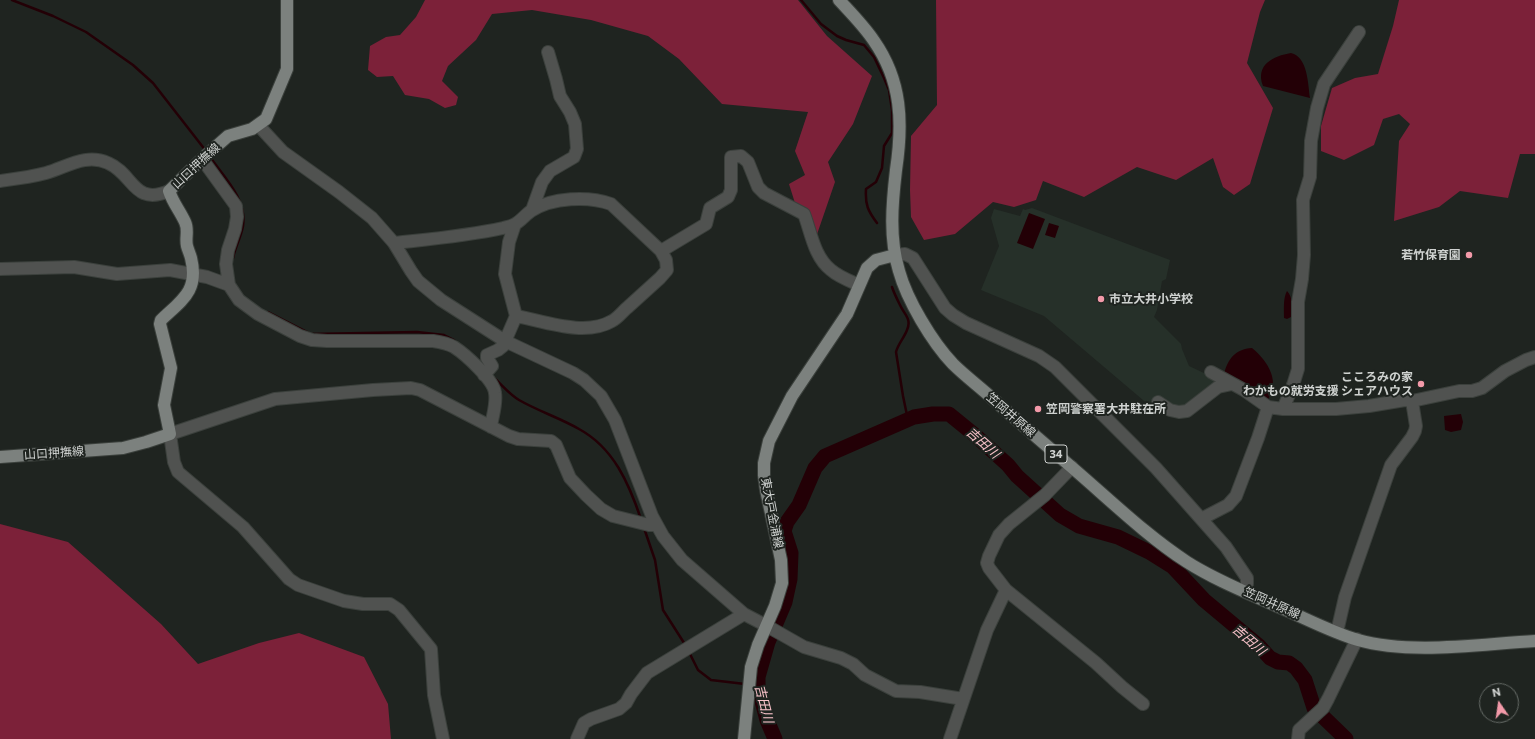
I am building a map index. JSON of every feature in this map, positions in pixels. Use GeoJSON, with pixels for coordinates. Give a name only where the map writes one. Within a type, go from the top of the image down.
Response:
{"type":"FeatureCollection","features":[{"type":"Feature","properties":{"kind":"main road"},"geometry":{"type":"LineString","coordinates":[[259,126],[266,119],[287,70],[287,0]]}},
{"type":"Feature","properties":{"kind":"main road","name":"笠岡井原線"},"geometry":{"type":"LineString","coordinates":[[839,0],[874,42],[886,62],[896,86],[899,102],[900,133],[892,213],[892,230],[895,255],[900,274],[927,330],[952,363],[1167,548],[1189,564],[1244,591],[1337,632],[1357,639],[1401,647],[1437,647],[1535,641]]}},
{"type":"Feature","properties":{"kind":"main road","name":"山口押撫線"},"geometry":{"type":"LineString","coordinates":[[0,457],[123,448],[170,434],[164,405],[171,368],[160,324],[161,320],[187,296],[190,290],[193,274],[191,257],[187,244],[188,230],[172,201],[169,191],[228,136],[259,126]]}},
{"type":"Feature","properties":{"kind":"main road","name":"東大戸金浦線"},"geometry":{"type":"LineString","coordinates":[[744,739],[753,657],[772,629],[782,572],[779,548],[766,490],[764,463],[769,441],[792,396],[848,314],[859,285],[871,262],[895,255]]}},
{"type":"Feature","properties":{"kind":"street"},"geometry":{"type":"LineString","coordinates":[[1283,409],[1293,386],[1298,369],[1298,302],[1304,255],[1303,200],[1310,178],[1311,141],[1317,108],[1324,84],[1359,32]]}},
{"type":"Feature","properties":{"kind":"street"},"geometry":{"type":"LineString","coordinates":[[532,210],[542,182],[550,171],[574,157],[577,149],[575,124],[570,112],[560,96],[548,52]]}},
{"type":"Feature","properties":{"kind":"street"},"geometry":{"type":"LineString","coordinates":[[259,126],[283,152],[339,192],[372,218],[394,243],[418,281],[441,300],[505,341],[573,373],[584,380],[601,396],[615,420],[648,524],[670,545],[682,560],[744,614],[804,647],[841,658],[853,664],[865,675],[896,691],[920,692],[963,699]]}},
{"type":"Feature","properties":{"kind":"street"},"geometry":{"type":"LineString","coordinates":[[661,251],[706,224],[710,208],[728,197],[731,190],[731,157],[735,155],[741,156],[748,162],[758,187],[764,193],[804,214],[818,255],[825,265],[831,271],[859,285]]}},
{"type":"Feature","properties":{"kind":"street"},"geometry":{"type":"LineString","coordinates":[[206,156],[236,206],[237,217],[235,229],[228,250],[226,264],[229,285],[239,300],[246,306],[300,336],[312,340],[433,341],[444,343],[459,350],[486,373],[496,393],[491,427]]}},
{"type":"Feature","properties":{"kind":"street"},"geometry":{"type":"LineString","coordinates":[[0,181],[45,173],[86,159],[108,163],[118,169],[135,189],[147,194],[158,196],[169,191]]}},
{"type":"Feature","properties":{"kind":"street"},"geometry":{"type":"LineString","coordinates":[[394,243],[478,233],[515,224],[532,210],[564,200],[602,201],[611,204],[661,251],[666,260],[667,270],[613,321],[602,326],[563,327],[543,321],[516,316]]}},
{"type":"Feature","properties":{"kind":"street"},"geometry":{"type":"LineString","coordinates":[[486,373],[492,366],[487,358],[487,355],[498,350],[505,341],[516,316],[505,274],[508,242],[515,224]]}},
{"type":"Feature","properties":{"kind":"street"},"geometry":{"type":"LineString","coordinates":[[895,255],[904,254],[913,258],[946,308],[953,315],[966,323],[1039,356],[1055,367],[1156,468],[1229,551],[1247,578],[1247,584],[1244,591]]}},
{"type":"Feature","properties":{"kind":"street"},"geometry":{"type":"LineString","coordinates":[[0,269],[74,267],[117,274],[170,270],[207,277],[229,285]]}},
{"type":"Feature","properties":{"kind":"street"},"geometry":{"type":"LineString","coordinates":[[1211,372],[1228,380],[1268,407],[1283,409],[1336,409],[1369,406],[1405,400],[1412,401],[1459,391],[1472,391],[1482,388],[1506,371],[1526,360],[1535,357]]}},
{"type":"Feature","properties":{"kind":"street"},"geometry":{"type":"LineString","coordinates":[[1158,402],[1170,410],[1179,412],[1187,411],[1218,387],[1232,384]]}},
{"type":"Feature","properties":{"kind":"street"},"geometry":{"type":"LineString","coordinates":[[443,739],[434,695],[431,649],[399,610],[390,604],[363,604],[344,601],[314,592],[293,582],[243,527],[178,472],[174,462],[170,434],[276,399],[412,388],[420,390],[509,436],[518,439],[551,441],[556,445],[570,478],[586,496],[601,509],[613,516],[648,524]]}},
{"type":"Feature","properties":{"kind":"street"},"geometry":{"type":"LineString","coordinates":[[1337,632],[1348,590],[1391,465],[1412,438],[1415,431],[1416,426],[1412,401]]}},
{"type":"Feature","properties":{"kind":"street"},"geometry":{"type":"LineString","coordinates":[[1201,519],[1228,505],[1236,496],[1268,407]]}},
{"type":"Feature","properties":{"kind":"street"},"geometry":{"type":"LineString","coordinates":[[1072,467],[1042,498],[1009,524],[999,535],[987,563],[989,568],[1006,590],[1096,663],[1143,704]]}},
{"type":"Feature","properties":{"kind":"street"},"geometry":{"type":"LineString","coordinates":[[950,739],[987,630],[1006,590]]}},
{"type":"Feature","properties":{"kind":"street"},"geometry":{"type":"LineString","coordinates":[[577,739],[584,723],[619,709],[626,703],[647,673],[744,614]]}},
{"type":"Feature","properties":{"kind":"street"},"geometry":{"type":"LineString","coordinates":[[1298,739],[1299,730],[1318,712],[1338,682],[1357,639]]}},
{"type":"Feature","properties":{"kind":"shaded area"},"geometry":{"type":"Polygon","coordinates":[[[425,0],[798,0],[827,36],[872,76],[853,124],[828,162],[835,182],[814,243],[805,235],[789,184],[805,175],[795,151],[808,112],[722,104],[679,59],[648,36],[591,20],[532,10],[492,14],[476,40],[448,66],[442,81],[458,97],[456,105],[445,108],[429,99],[405,95],[393,76],[377,77],[368,70],[370,46],[386,37],[400,35],[416,17],[425,0]]]}},
{"type":"Feature","properties":{"kind":"shaded area"},"geometry":{"type":"Polygon","coordinates":[[[936,0],[1265,0],[1260,12],[1247,63],[1273,108],[1250,184],[1234,195],[1223,187],[1213,158],[1176,180],[1137,167],[1084,197],[1043,181],[1036,200],[1014,207],[993,202],[955,234],[924,240],[911,217],[911,136],[937,105],[936,0]]]}},
{"type":"Feature","properties":{"kind":"shaded area"},"geometry":{"type":"Polygon","coordinates":[[[1399,0],[1535,0],[1535,154],[1520,154],[1508,198],[1460,191],[1439,207],[1394,221],[1399,141],[1410,124],[1399,114],[1383,119],[1374,145],[1344,160],[1321,151],[1321,126],[1332,88],[1355,78],[1378,74],[1393,26],[1399,0]]]}},
{"type":"Feature","properties":{"kind":"shaded area"},"geometry":{"type":"Polygon","coordinates":[[[1291,53],[1297,56],[1304,65],[1308,79],[1310,98],[1263,86],[1261,72],[1267,63],[1278,56],[1291,53]]]}},
{"type":"Feature","properties":{"kind":"shaded area"},"geometry":{"type":"Polygon","coordinates":[[[1032,208],[1170,260],[1166,279],[1162,281],[1157,310],[1154,317],[1181,344],[1189,366],[1221,381],[1179,409],[1158,398],[1150,406],[1044,316],[981,290],[999,246],[991,218],[994,209],[1020,216],[1023,209],[1025,210],[1032,208]]]}},
{"type":"Feature","properties":{"kind":"shaded area"},"geometry":{"type":"Polygon","coordinates":[[[1029,213],[1045,219],[1033,249],[1017,243],[1029,213]]]}},
{"type":"Feature","properties":{"kind":"shaded area"},"geometry":{"type":"Polygon","coordinates":[[[1049,223],[1059,226],[1055,238],[1045,235],[1049,223]]]}},
{"type":"Feature","properties":{"kind":"shaded area"},"geometry":{"type":"Polygon","coordinates":[[[1287,291],[1290,296],[1292,307],[1291,317],[1287,319],[1284,318],[1284,307],[1287,291]]]}},
{"type":"Feature","properties":{"kind":"shaded area"},"geometry":{"type":"Polygon","coordinates":[[[1252,348],[1268,366],[1273,380],[1271,395],[1266,402],[1224,374],[1230,359],[1233,356],[1241,350],[1252,348]]]}},
{"type":"Feature","properties":{"kind":"shaded area"},"geometry":{"type":"Polygon","coordinates":[[[1461,414],[1463,422],[1461,430],[1451,432],[1445,430],[1444,416],[1461,414]]]}},
{"type":"Feature","properties":{"kind":"shaded area"},"geometry":{"type":"Polygon","coordinates":[[[0,524],[68,542],[161,624],[198,664],[259,643],[299,633],[364,657],[388,704],[391,739],[0,739],[0,524]]]}},
{"type":"Feature","properties":{"kind":"waterway"},"geometry":{"type":"LineString","coordinates":[[12,0],[53,16],[86,32],[133,65],[153,83],[206,151]]}},
{"type":"Feature","properties":{"kind":"waterway"},"geometry":{"type":"LineString","coordinates":[[801,0],[821,24],[837,36],[864,45],[874,57],[889,90],[892,110],[892,133],[884,146],[882,168],[876,182],[866,189],[868,208],[877,223]]}},
{"type":"Feature","properties":{"kind":"waterway"},"geometry":{"type":"LineString","coordinates":[[210,157],[228,181],[242,207],[243,226],[233,258]]}},
{"type":"Feature","properties":{"kind":"waterway"},"geometry":{"type":"LineString","coordinates":[[892,287],[909,323],[896,352],[908,420]]}},
{"type":"Feature","properties":{"kind":"waterway"},"geometry":{"type":"LineString","coordinates":[[268,312],[311,334],[417,332],[444,335],[454,340]]}},
{"type":"Feature","properties":{"kind":"waterway"},"geometry":{"type":"LineString","coordinates":[[494,378],[516,398],[579,429],[602,446],[619,468],[641,519]]}},
{"type":"Feature","properties":{"kind":"waterway","name":"吉田川"},"geometry":{"type":"LineString","coordinates":[[775,739],[767,720],[758,686],[758,677],[768,642],[785,602],[790,579],[791,553],[784,531],[787,522],[799,505],[815,468],[825,456],[914,417],[933,414],[949,414],[1008,465],[1017,476],[1060,515],[1079,526],[1118,537],[1149,552],[1173,567],[1204,600],[1259,646],[1270,658],[1278,662],[1289,663],[1296,668],[1305,680],[1314,708],[1346,739]]}},
{"type":"Feature","properties":{"kind":"waterway"},"geometry":{"type":"LineString","coordinates":[[644,528],[655,560],[663,610],[686,646]]}},
{"type":"Feature","properties":{"kind":"waterway"},"geometry":{"type":"LineString","coordinates":[[689,652],[698,670],[711,680],[745,684]]}},
{"type":"Feature","properties":{"kind":"waterway","name":"吉田川"},"geometry":{"type":"LineString","coordinates":[[752,685],[758,686]]}},
{"type":"Feature","properties":{"kind":"place","name":"若竹保育園"},"geometry":{"type":"Point","coordinates":[1469,255]}},
{"type":"Feature","properties":{"kind":"place","name":"市立大井小学校"},"geometry":{"type":"Point","coordinates":[1101,299]}},
{"type":"Feature","properties":{"kind":"place","name":"こころみの家 わかもの就労支援 シェアハウス"},"geometry":{"type":"Point","coordinates":[1421,384]}},
{"type":"Feature","properties":{"kind":"place","name":"笠岡警察署大井駐在所"},"geometry":{"type":"Point","coordinates":[1038,409]}}]}
